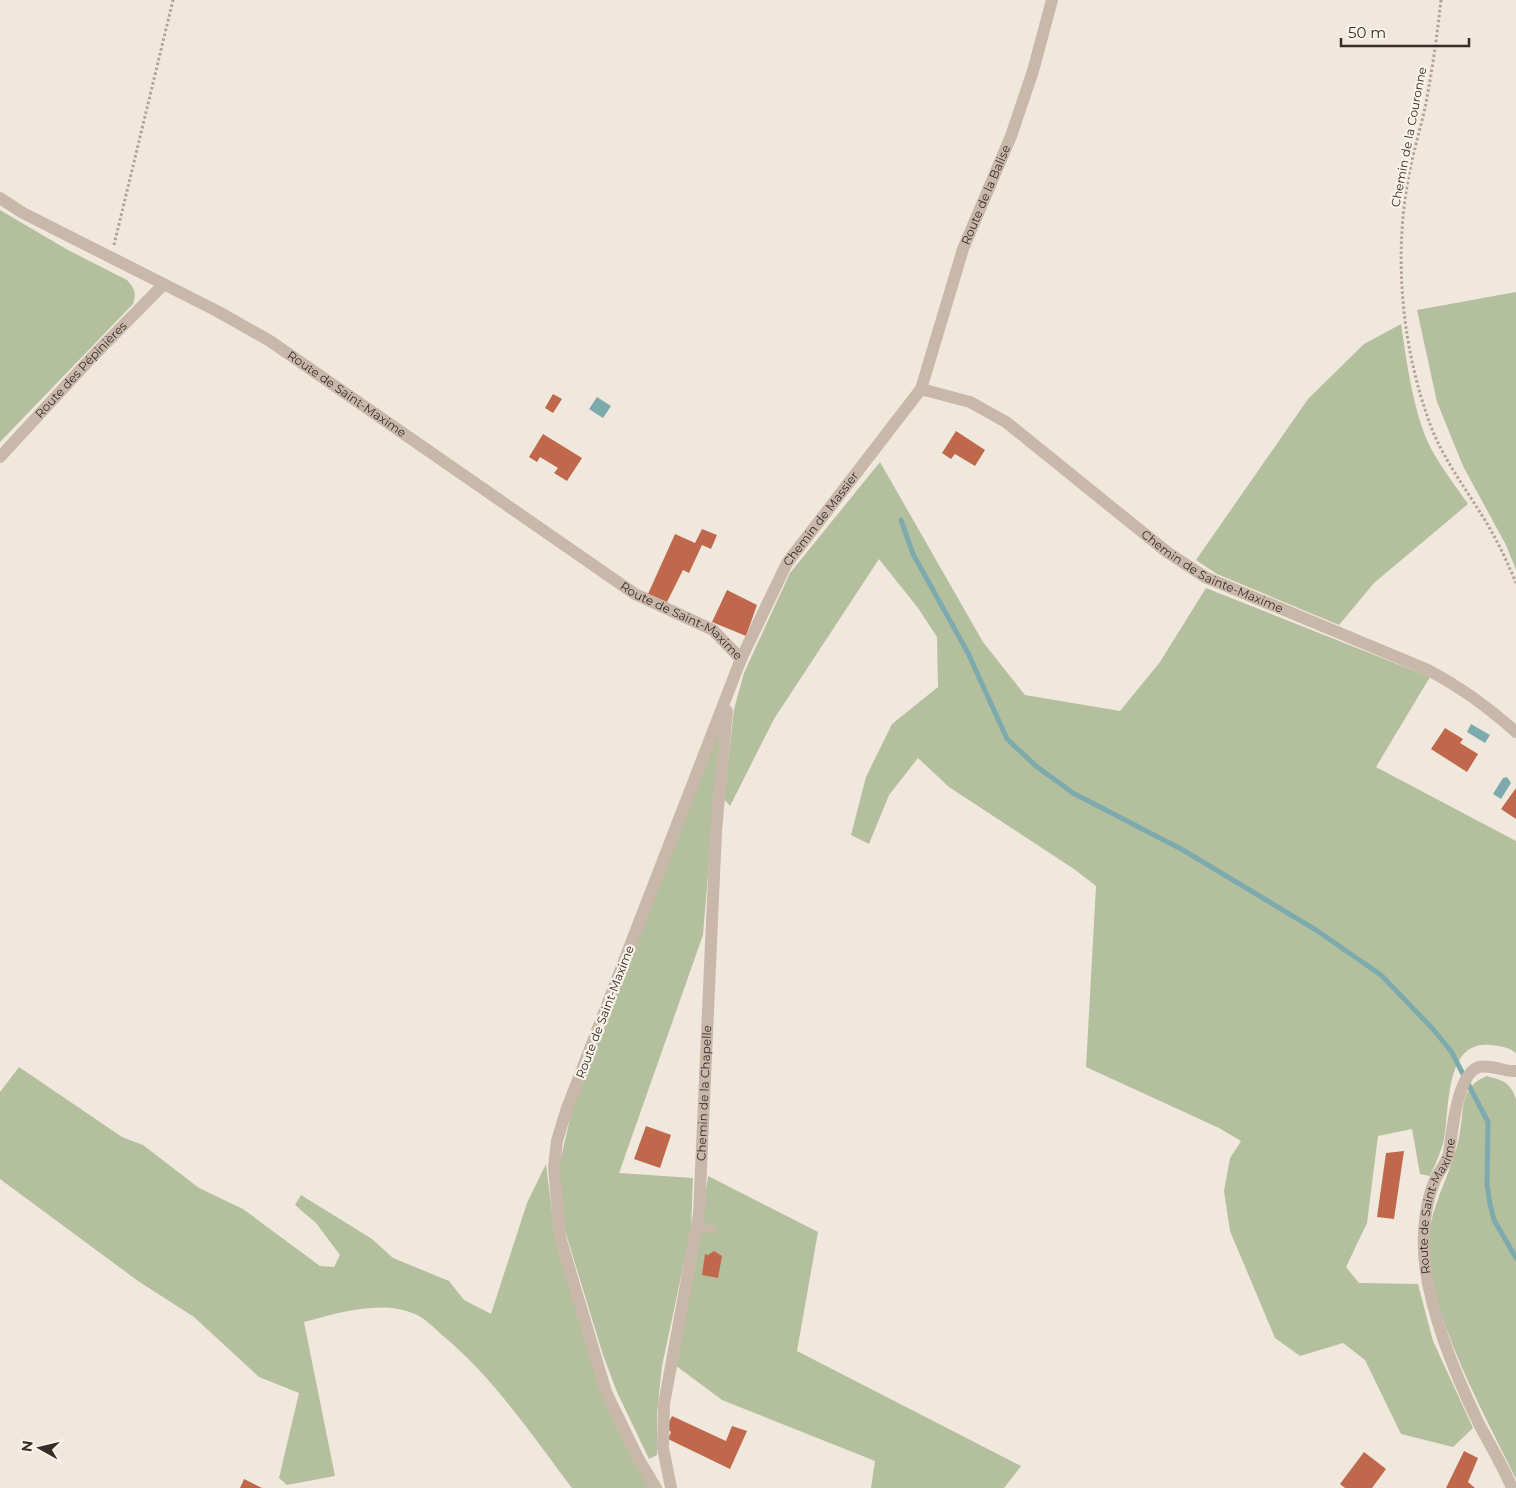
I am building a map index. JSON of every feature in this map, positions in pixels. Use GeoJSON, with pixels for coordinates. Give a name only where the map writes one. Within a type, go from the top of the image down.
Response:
{"type":"FeatureCollection","features":[{"type":"Feature","properties":{"kind":"street","name":"Route de la Balise"},"geometry":{"type":"LineString","coordinates":[[921,389],[963,249],[1014,126],[1035,64],[1052,0]]}},
{"type":"Feature","properties":{"kind":"street","name":"Route de Saint-Maxime"},"geometry":{"type":"LineString","coordinates":[[0,198],[23,213],[270,341],[636,594],[713,630],[741,659],[566,1111],[557,1141],[554,1167],[560,1237],[606,1392],[638,1458],[656,1488]]}},
{"type":"Feature","properties":{"kind":"street","name":"Route des Pépinières"},"geometry":{"type":"LineString","coordinates":[[0,457],[94,355],[163,285]]}},
{"type":"Feature","properties":{"kind":"street","name":"Chemin de Massier"},"geometry":{"type":"LineString","coordinates":[[741,659],[787,563],[921,389]]}},
{"type":"Feature","properties":{"kind":"street","name":"Chemin de Sainte-Maxime"},"geometry":{"type":"LineString","coordinates":[[921,389],[970,402],[1006,422],[1166,552],[1205,577],[1428,670],[1459,686],[1516,732]]}},
{"type":"Feature","properties":{"kind":"street","name":"Chemin de la Chapelle"},"geometry":{"type":"LineString","coordinates":[[671,1488],[663,1448],[664,1404],[697,1228],[716,831],[728,696]]}},
{"type":"Feature","properties":{"kind":"street","name":"Route de Saint-Maxime"},"geometry":{"type":"LineString","coordinates":[[1512,1488],[1466,1395],[1434,1307],[1427,1273],[1424,1231],[1428,1202],[1435,1181],[1448,1158],[1461,1087],[1468,1073],[1477,1067],[1486,1066],[1515,1073]]}},
{"type":"Feature","properties":{"kind":"lane"},"geometry":{"type":"LineString","coordinates":[[697,1228],[712,1229]]}},
{"type":"Feature","properties":{"kind":"path"},"geometry":{"type":"LineString","coordinates":[[111,258],[173,0]]}},
{"type":"Feature","properties":{"kind":"path","name":"Chemin de la Couronne"},"geometry":{"type":"LineString","coordinates":[[1441,0],[1435,49],[1407,185],[1403,220],[1401,268],[1405,315],[1415,376],[1430,424],[1445,459],[1505,555],[1516,583]]}},
{"type":"Feature","properties":{"kind":"green space"},"geometry":{"type":"Polygon","coordinates":[[[0,210],[68,250],[127,280],[133,288],[135,297],[133,304],[0,442],[0,210]]]}},
{"type":"Feature","properties":{"kind":"green space"},"geometry":{"type":"Polygon","coordinates":[[[1516,292],[1516,570],[1506,545],[1463,466],[1437,402],[1417,310],[1516,292]]]}},
{"type":"Feature","properties":{"kind":"green space"},"geometry":{"type":"Polygon","coordinates":[[[1401,324],[1412,391],[1421,425],[1434,454],[1468,504],[1374,583],[1339,625],[1217,574],[1196,560],[1308,399],[1364,344],[1401,324]]]}},
{"type":"Feature","properties":{"kind":"green space"},"geometry":{"type":"Polygon","coordinates":[[[880,462],[983,642],[1025,695],[1120,711],[1160,662],[1206,588],[1430,677],[1376,767],[1516,841],[1516,1053],[1504,1047],[1491,1045],[1476,1046],[1465,1053],[1457,1064],[1449,1095],[1444,1140],[1430,1176],[1420,1174],[1412,1129],[1378,1136],[1367,1223],[1346,1267],[1359,1283],[1418,1284],[1433,1341],[1473,1428],[1453,1447],[1401,1434],[1365,1360],[1343,1343],[1300,1356],[1275,1338],[1230,1231],[1224,1191],[1230,1158],[1241,1141],[1219,1128],[1086,1067],[1096,886],[1074,869],[949,787],[918,758],[889,795],[869,844],[851,835],[866,777],[892,724],[938,687],[937,637],[918,608],[879,559],[774,719],[730,806],[724,799],[734,709],[744,673],[790,573],[880,462]]]}},
{"type":"Feature","properties":{"kind":"green space"},"geometry":{"type":"Polygon","coordinates":[[[720,728],[703,935],[619,1173],[693,1178],[691,1230],[662,1366],[657,1413],[657,1455],[649,1459],[617,1392],[603,1355],[563,1224],[558,1171],[572,1110],[720,728]]]}},
{"type":"Feature","properties":{"kind":"green space"},"geometry":{"type":"Polygon","coordinates":[[[19,1067],[122,1137],[143,1145],[199,1188],[243,1209],[320,1266],[334,1267],[340,1255],[316,1223],[295,1205],[301,1195],[372,1239],[393,1258],[449,1281],[464,1300],[491,1314],[527,1203],[546,1164],[556,1244],[603,1396],[649,1488],[572,1488],[511,1407],[461,1352],[419,1316],[402,1310],[388,1308],[360,1309],[304,1322],[335,1476],[287,1485],[279,1478],[299,1393],[259,1377],[194,1317],[138,1281],[0,1179],[0,1092],[19,1067]]]}},
{"type":"Feature","properties":{"kind":"green space"},"geometry":{"type":"Polygon","coordinates":[[[1487,1076],[1506,1083],[1516,1099],[1516,1479],[1457,1355],[1434,1287],[1429,1255],[1430,1227],[1456,1148],[1464,1101],[1471,1087],[1487,1076]]]}},
{"type":"Feature","properties":{"kind":"green space"},"geometry":{"type":"Polygon","coordinates":[[[708,1176],[818,1232],[797,1351],[1021,1466],[1004,1488],[871,1488],[875,1461],[722,1400],[675,1365],[700,1234],[708,1176]]]}},
{"type":"Feature","properties":{"kind":"water"},"geometry":{"type":"Polygon","coordinates":[[[597,397],[611,406],[603,418],[589,409],[597,397]]]}},
{"type":"Feature","properties":{"kind":"water"},"geometry":{"type":"Polygon","coordinates":[[[1471,724],[1490,735],[1485,743],[1467,732],[1471,724]]]}},
{"type":"Feature","properties":{"kind":"water"},"geometry":{"type":"Polygon","coordinates":[[[1507,777],[1511,783],[1501,799],[1493,794],[1503,778],[1507,777]]]}},
{"type":"Feature","properties":{"kind":"building"},"geometry":{"type":"Polygon","coordinates":[[[553,394],[562,399],[553,413],[545,408],[553,394]]]}},
{"type":"Feature","properties":{"kind":"building"},"geometry":{"type":"Polygon","coordinates":[[[956,431],[985,450],[975,466],[955,454],[951,459],[942,453],[956,431]]]}},
{"type":"Feature","properties":{"kind":"building"},"geometry":{"type":"Polygon","coordinates":[[[543,434],[582,458],[567,481],[554,473],[558,468],[540,457],[537,462],[529,457],[543,434]]]}},
{"type":"Feature","properties":{"kind":"building"},"geometry":{"type":"Polygon","coordinates":[[[702,529],[717,535],[711,549],[702,545],[689,573],[683,570],[667,602],[648,594],[675,534],[695,543],[702,529]]]}},
{"type":"Feature","properties":{"kind":"building"},"geometry":{"type":"Polygon","coordinates":[[[727,590],[757,605],[746,636],[712,622],[727,590]]]}},
{"type":"Feature","properties":{"kind":"building"},"geometry":{"type":"Polygon","coordinates":[[[1445,728],[1463,739],[1460,743],[1478,754],[1467,772],[1431,749],[1445,728]]]}},
{"type":"Feature","properties":{"kind":"building"},"geometry":{"type":"Polygon","coordinates":[[[1516,788],[1516,819],[1501,809],[1516,788]]]}},
{"type":"Feature","properties":{"kind":"building"},"geometry":{"type":"Polygon","coordinates":[[[646,1126],[671,1135],[660,1168],[634,1159],[646,1126]]]}},
{"type":"Feature","properties":{"kind":"building"},"geometry":{"type":"Polygon","coordinates":[[[1404,1151],[1394,1219],[1377,1217],[1386,1153],[1404,1151]]]}},
{"type":"Feature","properties":{"kind":"building"},"geometry":{"type":"Polygon","coordinates":[[[714,1251],[722,1256],[718,1278],[702,1275],[705,1254],[708,1255],[714,1251]]]}},
{"type":"Feature","properties":{"kind":"building"},"geometry":{"type":"Polygon","coordinates":[[[672,1416],[726,1441],[732,1426],[747,1431],[730,1469],[668,1439],[671,1432],[666,1428],[672,1416]]]}},
{"type":"Feature","properties":{"kind":"building"},"geometry":{"type":"Polygon","coordinates":[[[1464,1451],[1478,1458],[1468,1482],[1475,1488],[1446,1488],[1464,1451]]]}},
{"type":"Feature","properties":{"kind":"building"},"geometry":{"type":"Polygon","coordinates":[[[1364,1452],[1386,1469],[1372,1488],[1345,1488],[1340,1484],[1364,1452]]]}},
{"type":"Feature","properties":{"kind":"building"},"geometry":{"type":"Polygon","coordinates":[[[244,1479],[262,1488],[240,1488],[244,1479]]]}},
{"type":"Feature","properties":{"kind":"waterway"},"geometry":{"type":"LineString","coordinates":[[901,520],[913,554],[968,653],[1007,739],[1036,766],[1073,793],[1183,850],[1316,930],[1381,975],[1432,1028],[1451,1051],[1488,1122],[1487,1184],[1490,1204],[1494,1220],[1516,1258]]}}]}
